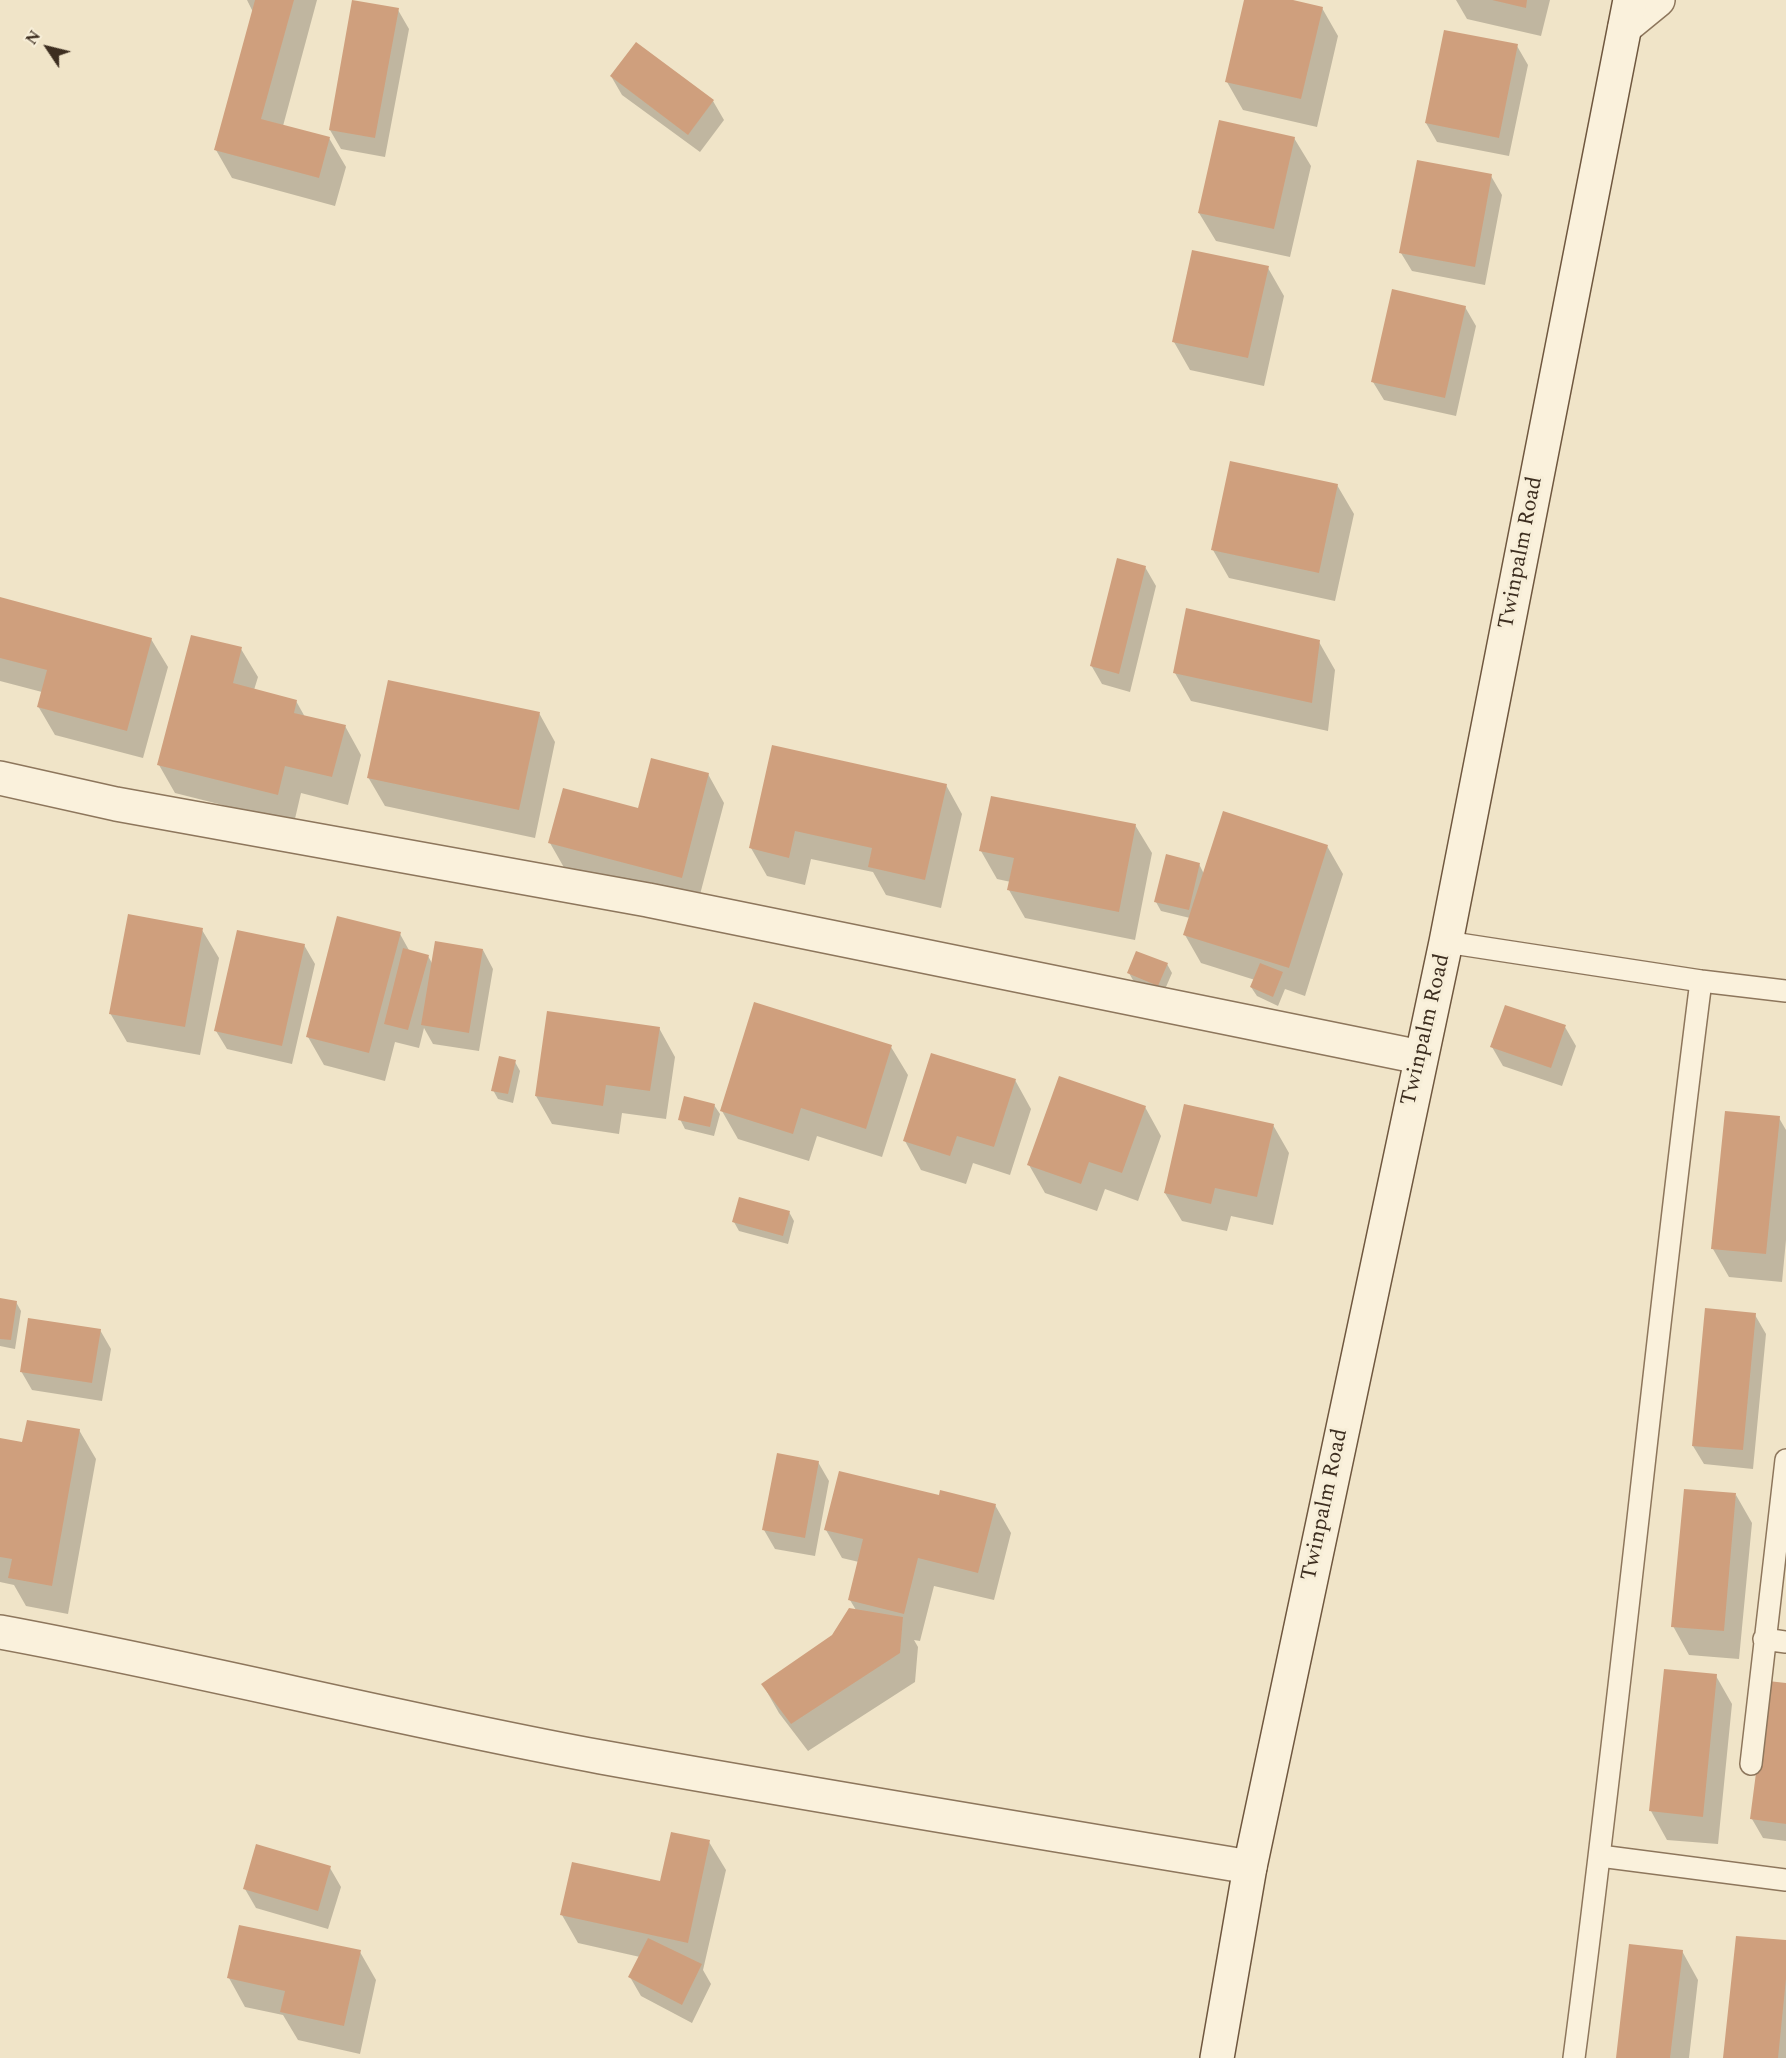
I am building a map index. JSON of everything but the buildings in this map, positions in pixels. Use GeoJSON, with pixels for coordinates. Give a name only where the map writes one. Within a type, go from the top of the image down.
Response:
{"type":"FeatureCollection","features":[{"type":"Feature","properties":{"kind":"street"},"geometry":{"type":"LineString","coordinates":[[1628,13],[1658,0]]}},
{"type":"Feature","properties":{"kind":"street","name":"Twinpalm Road"},"geometry":{"type":"LineString","coordinates":[[1217,2058],[1250,1867],[1446,942],[1628,13]]}},
{"type":"Feature","properties":{"kind":"street"},"geometry":{"type":"LineString","coordinates":[[0,778],[116,804],[660,902],[1420,1058]]}},
{"type":"Feature","properties":{"kind":"street"},"geometry":{"type":"LineString","coordinates":[[0,1632],[123,1655],[359,1708],[600,1756],[1250,1867]]}},
{"type":"Feature","properties":{"kind":"lane"},"geometry":{"type":"LineString","coordinates":[[1446,942],[1701,981],[1786,991]]}},
{"type":"Feature","properties":{"kind":"lane"},"geometry":{"type":"LineString","coordinates":[[1574,2058],[1600,1856],[1666,1250],[1701,981]]}},
{"type":"Feature","properties":{"kind":"lane"},"geometry":{"type":"LineString","coordinates":[[1751,1764],[1786,1460]]}},
{"type":"Feature","properties":{"kind":"lane"},"geometry":{"type":"LineString","coordinates":[[1764,1639],[1786,1642]]}},
{"type":"Feature","properties":{"kind":"lane"},"geometry":{"type":"LineString","coordinates":[[1600,1856],[1786,1880]]}}]}
